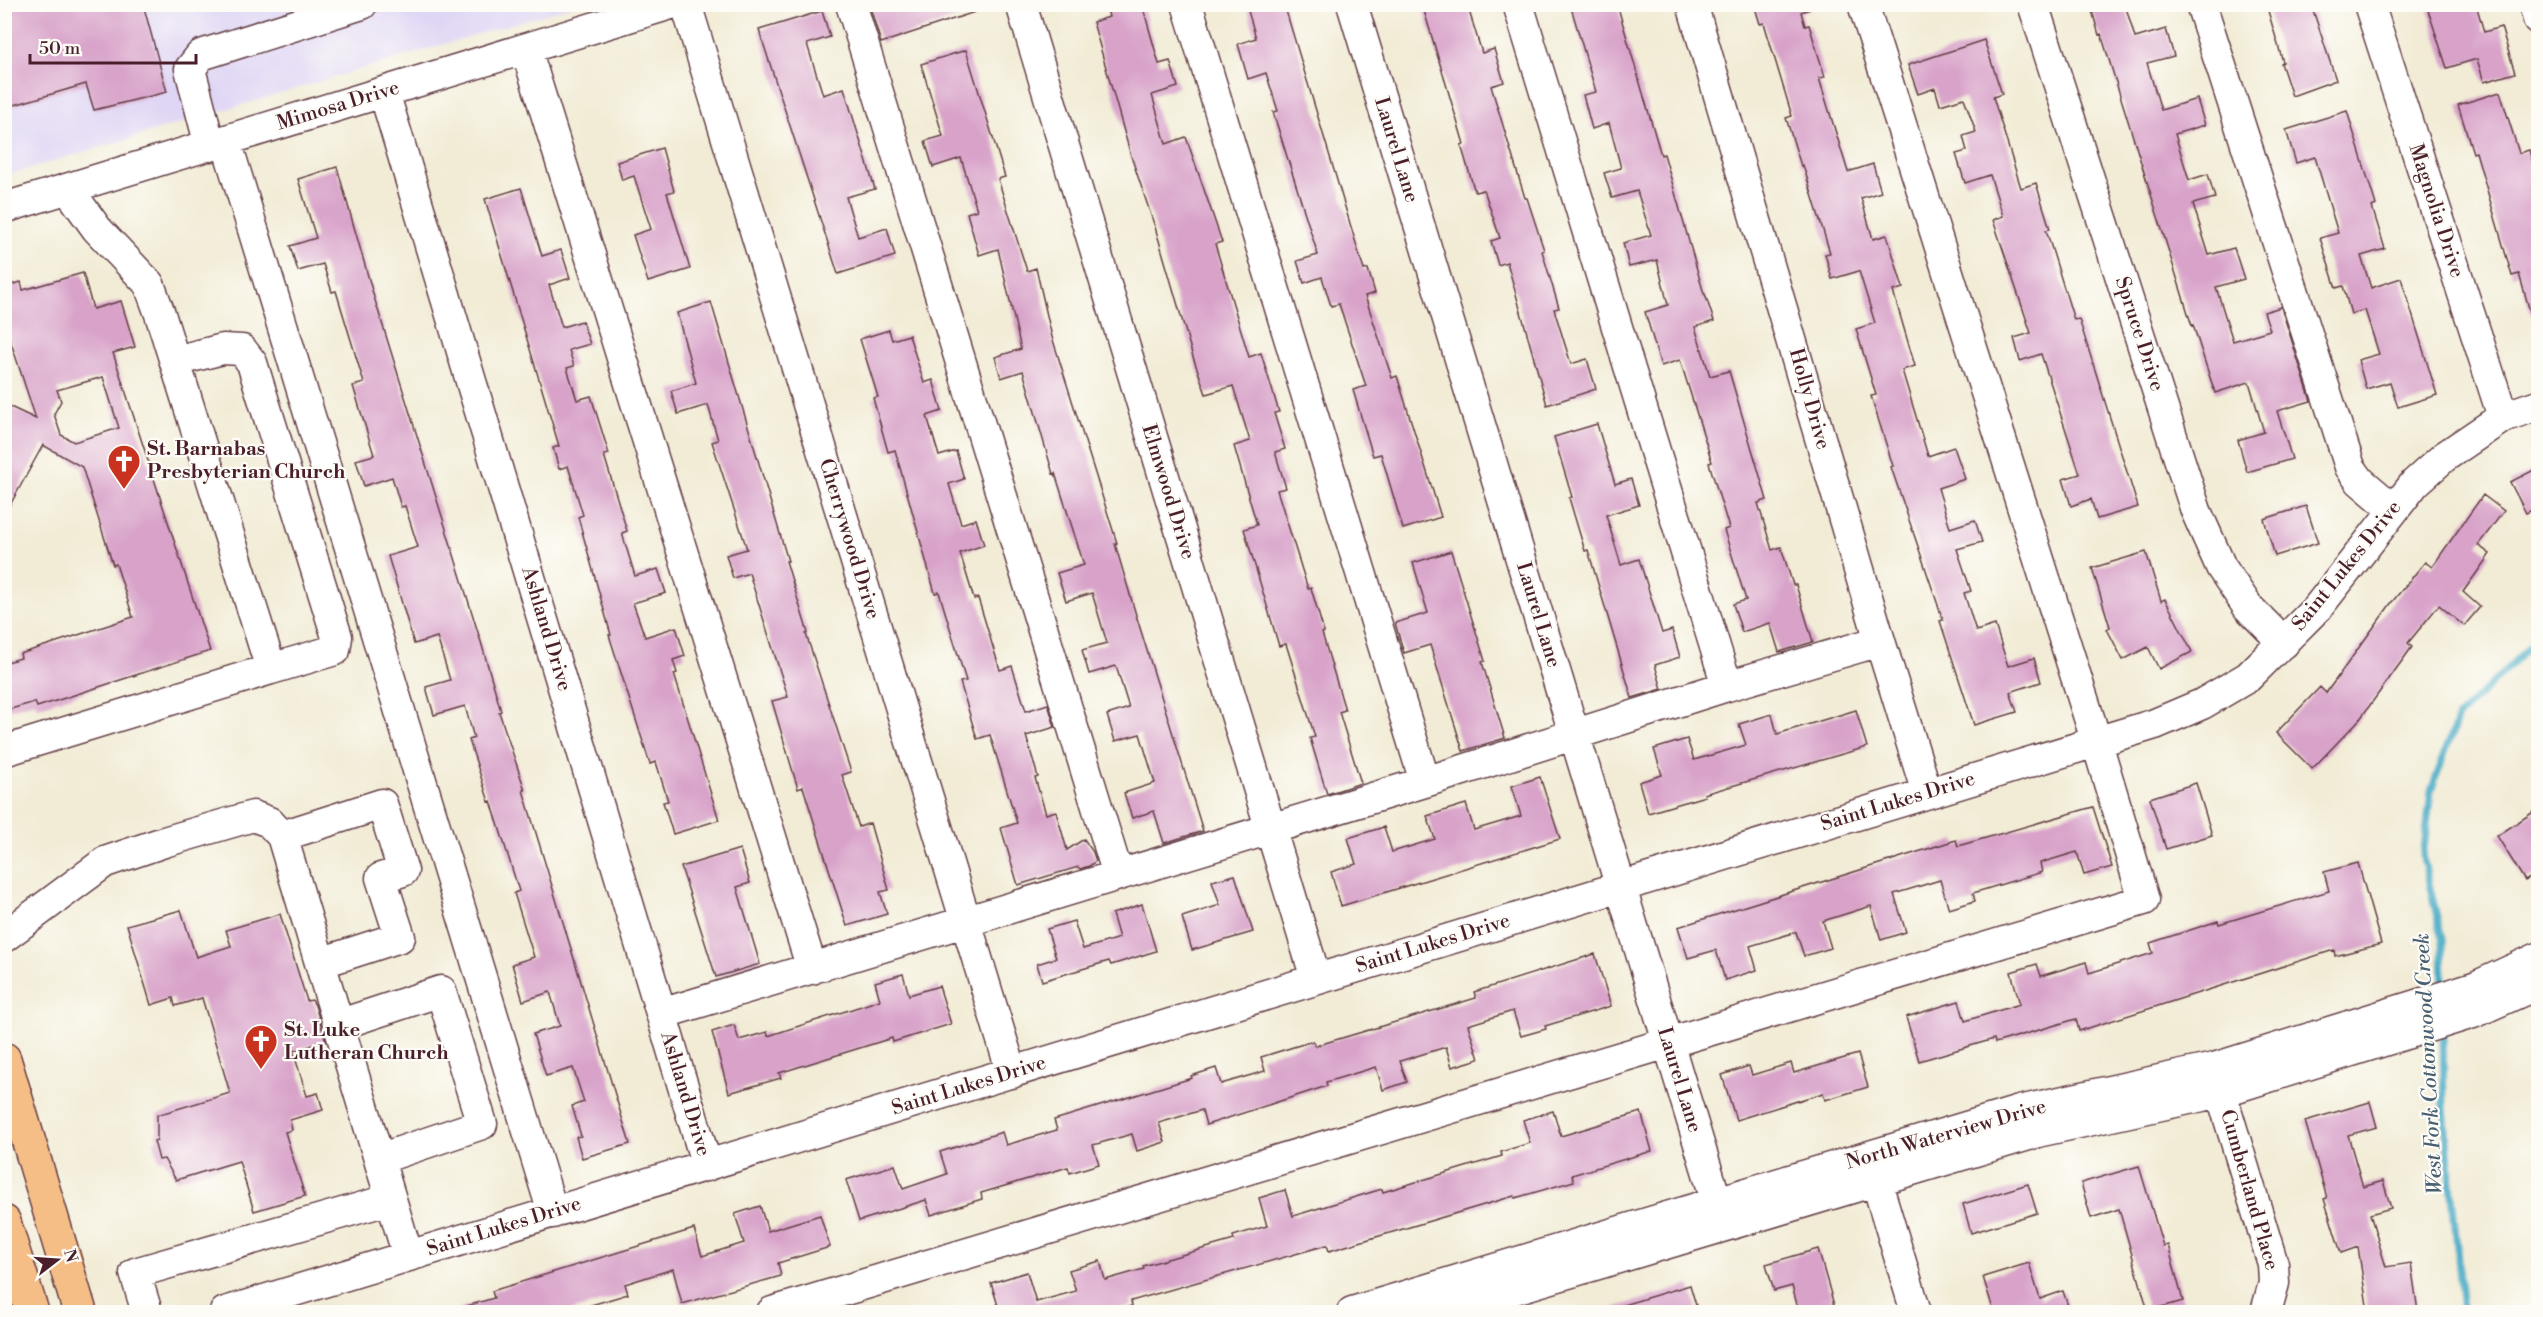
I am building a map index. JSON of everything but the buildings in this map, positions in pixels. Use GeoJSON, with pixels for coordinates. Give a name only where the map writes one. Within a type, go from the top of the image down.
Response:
{"type":"FeatureCollection","features":[{"type":"Feature","properties":{"kind":"main road"},"geometry":{"type":"LineString","coordinates":[[4,1059],[80,1312]]}},
{"type":"Feature","properties":{"kind":"main road"},"geometry":{"type":"LineString","coordinates":[[4,1222],[32,1312]]}},
{"type":"Feature","properties":{"kind":"street"},"geometry":{"type":"LineString","coordinates":[[362,4],[201,55],[190,69],[218,143],[553,1213]]}},
{"type":"Feature","properties":{"kind":"street","name":"Mimosa Drive"},"geometry":{"type":"LineString","coordinates":[[4,208],[526,49],[598,15],[671,4]]}},
{"type":"Feature","properties":{"kind":"street","name":"Cherrywood Drive"},"geometry":{"type":"LineString","coordinates":[[686,4],[1012,1073]]}},
{"type":"Feature","properties":{"kind":"street"},"geometry":{"type":"LineString","coordinates":[[851,4],[1118,875]]}},
{"type":"Feature","properties":{"kind":"street","name":"Elmwood Drive"},"geometry":{"type":"LineString","coordinates":[[1021,4],[1316,980]]}},
{"type":"Feature","properties":{"kind":"street"},"geometry":{"type":"LineString","coordinates":[[1187,4],[1425,782]]}},
{"type":"Feature","properties":{"kind":"street","name":"Laurel Lane"},"geometry":{"type":"LineString","coordinates":[[1352,4],[1721,1214]]}},
{"type":"Feature","properties":{"kind":"street"},"geometry":{"type":"LineString","coordinates":[[1518,4],[1727,686]]}},
{"type":"Feature","properties":{"kind":"street","name":"Holly Drive"},"geometry":{"type":"LineString","coordinates":[[1692,4],[1927,793]]}},
{"type":"Feature","properties":{"kind":"street"},"geometry":{"type":"LineString","coordinates":[[772,1312],[2144,900],[2097,743],[1863,4]]}},
{"type":"Feature","properties":{"kind":"street","name":"Spruce Drive"},"geometry":{"type":"LineString","coordinates":[[2033,4],[2196,511],[2221,567],[2248,607],[2284,643]]}},
{"type":"Feature","properties":{"kind":"street"},"geometry":{"type":"LineString","coordinates":[[2201,4],[2350,467],[2360,481],[2393,509]]}},
{"type":"Feature","properties":{"kind":"street","name":"Magnolia Drive"},"geometry":{"type":"LineString","coordinates":[[2369,4],[2503,417]]}},
{"type":"Feature","properties":{"kind":"street"},"geometry":{"type":"LineString","coordinates":[[2534,4],[2538,19]]}},
{"type":"Feature","properties":{"kind":"street"},"geometry":{"type":"LineString","coordinates":[[526,49],[812,969]]}},
{"type":"Feature","properties":{"kind":"street","name":"Ashland Drive"},"geometry":{"type":"LineString","coordinates":[[384,92],[707,1166]]}},
{"type":"Feature","properties":{"kind":"street"},"geometry":{"type":"LineString","coordinates":[[68,189],[97,229],[149,284],[271,669]]}},
{"type":"Feature","properties":{"kind":"street"},"geometry":{"type":"LineString","coordinates":[[4,751],[335,650],[337,637],[252,363],[242,350],[223,349],[175,361]]}},
{"type":"Feature","properties":{"kind":"street","name":"Saint Lukes Drive"},"geometry":{"type":"LineString","coordinates":[[225,1312],[2155,724],[2202,704],[2248,677],[2318,607],[2415,483],[2444,457],[2503,417],[2538,405]]}},
{"type":"Feature","properties":{"kind":"street"},"geometry":{"type":"LineString","coordinates":[[661,1014],[1880,641]]}},
{"type":"Feature","properties":{"kind":"street"},"geometry":{"type":"LineString","coordinates":[[282,836],[382,804],[404,871],[381,878],[400,937],[320,963]]}},
{"type":"Feature","properties":{"kind":"street"},"geometry":{"type":"LineString","coordinates":[[4,937],[105,861],[253,816],[269,822],[282,836],[408,1256]]}},
{"type":"Feature","properties":{"kind":"street","name":"North Waterview Drive"},"geometry":{"type":"LineString","coordinates":[[2475,1000],[2538,958]]}},
{"type":"Feature","properties":{"kind":"street","name":"North Waterview Drive"},"geometry":{"type":"LineString","coordinates":[[1438,1312],[1518,1288],[1721,1214],[1873,1168],[2042,1131],[2217,1080],[2475,1000],[2538,984]]}},
{"type":"Feature","properties":{"kind":"street"},"geometry":{"type":"LineString","coordinates":[[338,1025],[441,991],[482,1124],[379,1159]]}},
{"type":"Feature","properties":{"kind":"street","name":"Cumberland Place"},"geometry":{"type":"LineString","coordinates":[[2217,1080],[2273,1264],[2274,1283],[2266,1312]]}},
{"type":"Feature","properties":{"kind":"street"},"geometry":{"type":"LineString","coordinates":[[1873,1168],[1916,1312]]}},
{"type":"Feature","properties":{"kind":"street"},"geometry":{"type":"LineString","coordinates":[[147,1312],[135,1273],[391,1199]]}},
{"type":"Feature","properties":{"kind":"street","name":"North Waterview Drive"},"geometry":{"type":"LineString","coordinates":[[1352,1312],[1518,1288]]}},
{"type":"Feature","properties":{"kind":"shaded area"},"geometry":{"type":"Polygon","coordinates":[[[5,5],[575,5],[5,176],[5,5]]]}},
{"type":"Feature","properties":{"kind":"waterway","name":"West Fork Cottonwood Creek"},"geometry":{"type":"LineString","coordinates":[[2443,990],[2442,938],[2423,858],[2431,791],[2458,717],[2538,638]]}},
{"type":"Feature","properties":{"kind":"waterway","name":"West Fork Cottonwood Creek"},"geometry":{"type":"LineString","coordinates":[[2443,1031],[2444,1108],[2463,1312]]}},
{"type":"Feature","properties":{"kind":"place","name":"St. Barnabas Presbyterian Church"},"geometry":{"type":"Point","coordinates":[124,490]}},
{"type":"Feature","properties":{"kind":"place","name":"St. Luke Lutheran Church"},"geometry":{"type":"Point","coordinates":[261,1070]}}]}
